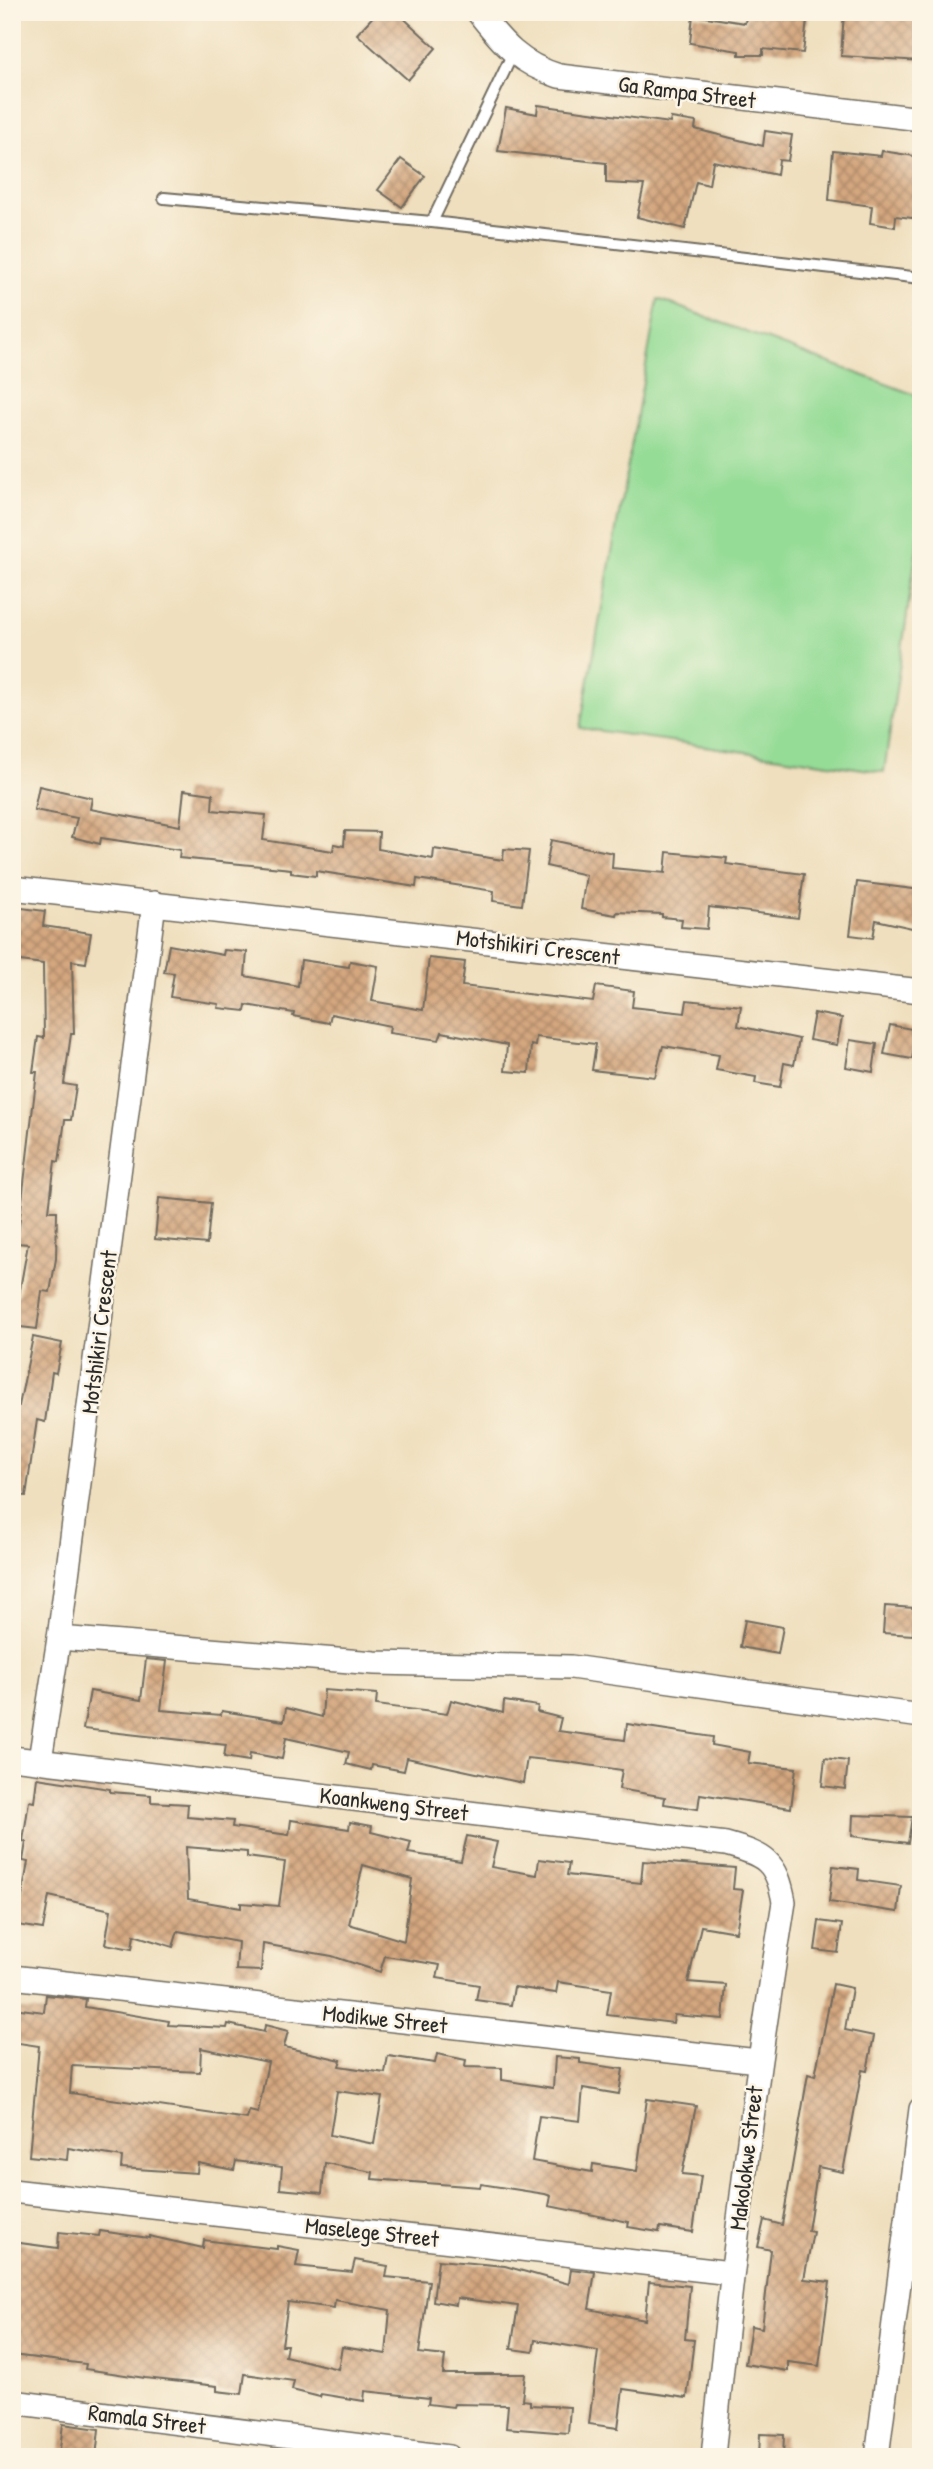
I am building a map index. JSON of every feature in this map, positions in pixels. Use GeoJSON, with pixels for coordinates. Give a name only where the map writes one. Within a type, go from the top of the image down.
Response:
{"type":"FeatureCollection","features":[{"type":"Feature","properties":{"kind":"street","name":"Ga Rampa Street"},"geometry":{"type":"LineString","coordinates":[[478,12],[513,53],[534,68],[559,76],[921,119]]}},
{"type":"Feature","properties":{"kind":"street","name":"Motshikiri Crescent"},"geometry":{"type":"LineString","coordinates":[[12,888],[921,991]]}},
{"type":"Feature","properties":{"kind":"street","name":"Motshikiri Crescent"},"geometry":{"type":"LineString","coordinates":[[40,1760],[59,1638],[154,903]]}},
{"type":"Feature","properties":{"kind":"street"},"geometry":{"type":"LineString","coordinates":[[59,1638],[375,1663],[571,1667],[921,1716]]}},
{"type":"Feature","properties":{"kind":"street","name":"Koankweng Street"},"geometry":{"type":"LineString","coordinates":[[12,1758],[726,1844],[751,1851],[771,1863]]}},
{"type":"Feature","properties":{"kind":"street","name":"Makolokwe Street"},"geometry":{"type":"LineString","coordinates":[[713,2457],[731,2273],[758,2061],[784,1902],[780,1879],[771,1863]]}},
{"type":"Feature","properties":{"kind":"street","name":"Modikwe Street"},"geometry":{"type":"LineString","coordinates":[[12,1977],[758,2061]]}},
{"type":"Feature","properties":{"kind":"street"},"geometry":{"type":"LineString","coordinates":[[877,2457],[921,2109]]}},
{"type":"Feature","properties":{"kind":"street","name":"Maselege Street"},"geometry":{"type":"LineString","coordinates":[[12,2191],[731,2273]]}},
{"type":"Feature","properties":{"kind":"street","name":"Ramala Street"},"geometry":{"type":"LineString","coordinates":[[12,2402],[449,2457]]}},
{"type":"Feature","properties":{"kind":"lane"},"geometry":{"type":"LineString","coordinates":[[432,222],[513,53]]}},
{"type":"Feature","properties":{"kind":"lane"},"geometry":{"type":"LineString","coordinates":[[164,198],[432,222],[921,278]]}},
{"type":"Feature","properties":{"kind":"green space"},"geometry":{"type":"Polygon","coordinates":[[[658,299],[921,397],[921,519],[884,772],[580,728],[658,299]]]}},
{"type":"Feature","properties":{"kind":"building"},"geometry":{"type":"Polygon","coordinates":[[[377,12],[397,12],[436,48],[408,80],[357,34],[377,12]]]}},
{"type":"Feature","properties":{"kind":"building"},"geometry":{"type":"Polygon","coordinates":[[[747,12],[808,12],[803,53],[763,49],[763,55],[739,55],[739,51],[690,43],[693,15],[745,23],[747,12]]]}},
{"type":"Feature","properties":{"kind":"building"},"geometry":{"type":"Polygon","coordinates":[[[844,12],[921,12],[921,61],[841,56],[844,12]]]}},
{"type":"Feature","properties":{"kind":"building"},"geometry":{"type":"Polygon","coordinates":[[[538,105],[670,123],[671,118],[696,122],[695,129],[763,146],[765,131],[792,135],[788,161],[779,160],[777,175],[713,161],[709,185],[696,182],[685,229],[637,217],[644,185],[606,183],[606,163],[498,151],[506,108],[537,114],[538,105]]]}},
{"type":"Feature","properties":{"kind":"building"},"geometry":{"type":"Polygon","coordinates":[[[833,151],[881,156],[882,151],[921,157],[921,219],[896,216],[895,227],[870,223],[872,206],[829,200],[833,151]]]}},
{"type":"Feature","properties":{"kind":"building"},"geometry":{"type":"Polygon","coordinates":[[[401,159],[425,176],[402,207],[378,190],[401,159]]]}},
{"type":"Feature","properties":{"kind":"building"},"geometry":{"type":"Polygon","coordinates":[[[39,786],[92,798],[90,809],[180,826],[184,790],[213,794],[212,810],[266,815],[263,840],[333,851],[334,844],[344,846],[345,831],[379,832],[378,849],[433,859],[434,849],[503,860],[504,849],[529,851],[522,905],[493,901],[494,891],[417,879],[416,887],[316,871],[316,876],[291,873],[291,869],[179,858],[180,850],[101,838],[100,844],[72,837],[77,818],[34,810],[39,786]]]}},
{"type":"Feature","properties":{"kind":"building"},"geometry":{"type":"Polygon","coordinates":[[[551,840],[613,853],[612,868],[665,873],[667,852],[727,858],[726,864],[804,874],[798,918],[709,907],[707,929],[681,927],[682,919],[662,917],[662,914],[617,912],[616,915],[581,909],[586,875],[546,866],[551,840]]]}},
{"type":"Feature","properties":{"kind":"building"},"geometry":{"type":"Polygon","coordinates":[[[857,882],[921,890],[921,930],[876,920],[873,938],[850,935],[857,882]]]}},
{"type":"Feature","properties":{"kind":"building"},"geometry":{"type":"Polygon","coordinates":[[[14,907],[45,911],[43,926],[91,933],[86,963],[72,961],[74,1034],[71,1034],[64,1084],[76,1086],[71,1120],[65,1120],[59,1162],[55,1161],[49,1211],[57,1211],[56,1259],[50,1292],[42,1291],[37,1329],[12,1326],[12,1294],[19,1295],[28,1244],[17,1243],[37,1072],[33,1072],[38,1037],[44,1038],[43,964],[12,960],[14,907]]]}},
{"type":"Feature","properties":{"kind":"building"},"geometry":{"type":"Polygon","coordinates":[[[169,945],[223,955],[224,950],[247,952],[245,976],[298,986],[301,960],[349,967],[350,961],[378,966],[372,1001],[423,1010],[429,958],[465,962],[462,986],[593,1002],[596,986],[634,991],[632,1007],[685,1013],[687,1000],[741,1006],[738,1026],[799,1039],[794,1065],[784,1063],[780,1087],[755,1083],[756,1077],[716,1070],[719,1055],[663,1046],[655,1077],[592,1070],[596,1044],[536,1037],[535,1046],[531,1045],[529,1073],[505,1071],[507,1045],[442,1032],[439,1040],[389,1033],[390,1026],[331,1014],[329,1023],[293,1016],[294,1013],[246,1005],[245,1011],[218,1008],[219,1004],[170,997],[174,973],[164,972],[169,945]]]}},
{"type":"Feature","properties":{"kind":"building"},"geometry":{"type":"Polygon","coordinates":[[[814,1013],[842,1018],[837,1045],[809,1040],[814,1013]]]}},
{"type":"Feature","properties":{"kind":"building"},"geometry":{"type":"Polygon","coordinates":[[[890,1025],[917,1030],[912,1059],[884,1054],[890,1025]]]}},
{"type":"Feature","properties":{"kind":"building"},"geometry":{"type":"Polygon","coordinates":[[[850,1040],[877,1044],[873,1072],[846,1067],[850,1040]]]}},
{"type":"Feature","properties":{"kind":"building"},"geometry":{"type":"Polygon","coordinates":[[[159,1198],[211,1203],[207,1244],[155,1239],[159,1198]]]}},
{"type":"Feature","properties":{"kind":"building"},"geometry":{"type":"Polygon","coordinates":[[[33,1337],[62,1343],[56,1373],[52,1372],[45,1422],[37,1420],[26,1496],[12,1495],[12,1405],[19,1406],[33,1337]]]}},
{"type":"Feature","properties":{"kind":"building"},"geometry":{"type":"Polygon","coordinates":[[[885,1606],[915,1608],[913,1635],[883,1633],[885,1606]]]}},
{"type":"Feature","properties":{"kind":"building"},"geometry":{"type":"Polygon","coordinates":[[[745,1620],[783,1627],[778,1654],[740,1647],[745,1620]]]}},
{"type":"Feature","properties":{"kind":"building"},"geometry":{"type":"Polygon","coordinates":[[[146,1659],[167,1661],[161,1710],[221,1715],[222,1711],[284,1721],[286,1708],[322,1717],[324,1690],[377,1694],[376,1705],[447,1714],[451,1700],[503,1713],[504,1701],[538,1706],[537,1712],[561,1718],[558,1731],[625,1740],[627,1724],[713,1737],[712,1745],[750,1752],[748,1763],[796,1768],[791,1808],[700,1794],[698,1809],[664,1804],[665,1797],[619,1789],[622,1770],[567,1762],[527,1758],[523,1783],[407,1758],[404,1771],[372,1765],[371,1770],[346,1764],[349,1752],[286,1738],[282,1759],[250,1753],[249,1761],[224,1757],[226,1745],[83,1729],[90,1691],[141,1700],[146,1659]]]}},
{"type":"Feature","properties":{"kind":"building"},"geometry":{"type":"Polygon","coordinates":[[[825,1758],[848,1761],[845,1789],[822,1786],[825,1758]]]}},
{"type":"Feature","properties":{"kind":"building"},"geometry":{"type":"Polygon","coordinates":[[[37,1778],[110,1789],[110,1792],[151,1795],[151,1802],[188,1804],[187,1817],[233,1821],[232,1827],[289,1835],[291,1820],[349,1829],[350,1822],[372,1826],[371,1832],[411,1842],[408,1853],[461,1861],[467,1836],[497,1842],[491,1867],[537,1875],[539,1859],[569,1863],[567,1875],[641,1883],[643,1861],[735,1868],[733,1889],[743,1890],[736,1932],[701,1926],[688,1982],[726,1985],[723,2019],[674,2015],[673,2023],[607,2015],[611,1990],[558,1982],[556,1993],[514,1987],[511,2005],[476,2000],[479,1985],[437,1978],[440,1965],[385,1956],[380,1972],[332,1956],[263,1944],[261,1971],[236,1970],[238,1942],[178,1931],[173,1947],[134,1935],[132,1949],[105,1944],[111,1910],[49,1896],[43,1929],[17,1925],[28,1862],[23,1861],[26,1842],[23,1841],[29,1801],[34,1802],[37,1778]],[[186,1847],[188,1899],[241,1908],[241,1903],[279,1906],[285,1862],[247,1857],[247,1852],[186,1847]],[[363,1865],[349,1924],[404,1941],[412,1879],[363,1865]]]}},
{"type":"Feature","properties":{"kind":"building"},"geometry":{"type":"Polygon","coordinates":[[[853,1815],[912,1817],[908,1843],[852,1836],[853,1815]]]}},
{"type":"Feature","properties":{"kind":"building"},"geometry":{"type":"Polygon","coordinates":[[[833,1866],[859,1869],[858,1880],[901,1886],[898,1912],[829,1902],[833,1866]]]}},
{"type":"Feature","properties":{"kind":"building"},"geometry":{"type":"Polygon","coordinates":[[[819,1921],[842,1924],[838,1953],[815,1950],[819,1921]]]}},
{"type":"Feature","properties":{"kind":"building"},"geometry":{"type":"Polygon","coordinates":[[[833,1984],[852,1988],[845,2030],[874,2036],[867,2071],[862,2070],[843,2172],[818,2167],[808,2231],[813,2232],[804,2279],[830,2282],[819,2366],[788,2362],[788,2371],[745,2364],[751,2326],[762,2328],[771,2250],[758,2247],[764,2220],[782,2225],[808,2074],[815,2076],[833,1984]]]}},
{"type":"Feature","properties":{"kind":"building"},"geometry":{"type":"Polygon","coordinates":[[[46,1995],[86,1999],[85,2007],[169,2021],[168,2025],[227,2028],[228,2024],[264,2032],[265,2025],[288,2031],[284,2047],[341,2060],[339,2066],[385,2073],[388,2056],[435,2063],[437,2054],[466,2060],[465,2067],[502,2068],[502,2080],[553,2088],[555,2057],[580,2059],[580,2063],[623,2069],[619,2094],[583,2088],[580,2121],[539,2116],[532,2161],[592,2172],[593,2164],[637,2171],[647,2099],[696,2106],[682,2174],[701,2176],[693,2232],[660,2227],[659,2232],[628,2227],[629,2222],[549,2206],[551,2196],[545,2194],[481,2184],[480,2187],[372,2179],[373,2172],[325,2163],[322,2193],[280,2189],[282,2167],[236,2161],[234,2170],[198,2163],[197,2173],[121,2168],[122,2157],[68,2148],[67,2160],[29,2156],[39,2046],[12,2042],[12,2008],[44,2012],[46,1995]],[[201,2048],[200,2072],[72,2066],[70,2093],[247,2119],[249,2111],[258,2113],[268,2062],[201,2048]],[[337,2091],[330,2135],[374,2144],[382,2097],[337,2091]]]}},
{"type":"Feature","properties":{"kind":"building"},"geometry":{"type":"Polygon","coordinates":[[[100,2231],[149,2236],[203,2248],[204,2240],[277,2249],[277,2246],[299,2250],[296,2266],[352,2272],[355,2260],[388,2266],[386,2277],[429,2281],[419,2353],[445,2356],[443,2374],[525,2374],[522,2400],[530,2401],[530,2405],[570,2407],[568,2433],[506,2428],[508,2405],[454,2404],[453,2407],[428,2404],[429,2398],[365,2391],[364,2401],[321,2394],[320,2397],[292,2390],[294,2381],[245,2374],[242,2394],[217,2391],[217,2386],[85,2369],[86,2364],[12,2355],[12,2242],[58,2248],[59,2232],[99,2236],[100,2231]],[[335,2300],[334,2308],[288,2302],[282,2345],[287,2345],[285,2356],[338,2369],[342,2347],[386,2354],[390,2310],[335,2300]]]}},
{"type":"Feature","properties":{"kind":"building"},"geometry":{"type":"Polygon","coordinates":[[[438,2260],[505,2266],[569,2284],[571,2269],[595,2272],[589,2309],[645,2320],[649,2282],[690,2286],[685,2339],[694,2340],[687,2398],[623,2389],[618,2428],[589,2424],[598,2351],[535,2340],[533,2352],[511,2349],[518,2306],[457,2298],[456,2305],[433,2301],[438,2260]]]}},
{"type":"Feature","properties":{"kind":"building"},"geometry":{"type":"Polygon","coordinates":[[[63,2424],[99,2429],[96,2457],[59,2457],[63,2424]]]}},
{"type":"Feature","properties":{"kind":"building"},"geometry":{"type":"Polygon","coordinates":[[[760,2434],[784,2435],[783,2457],[759,2457],[760,2434]]]}}]}
